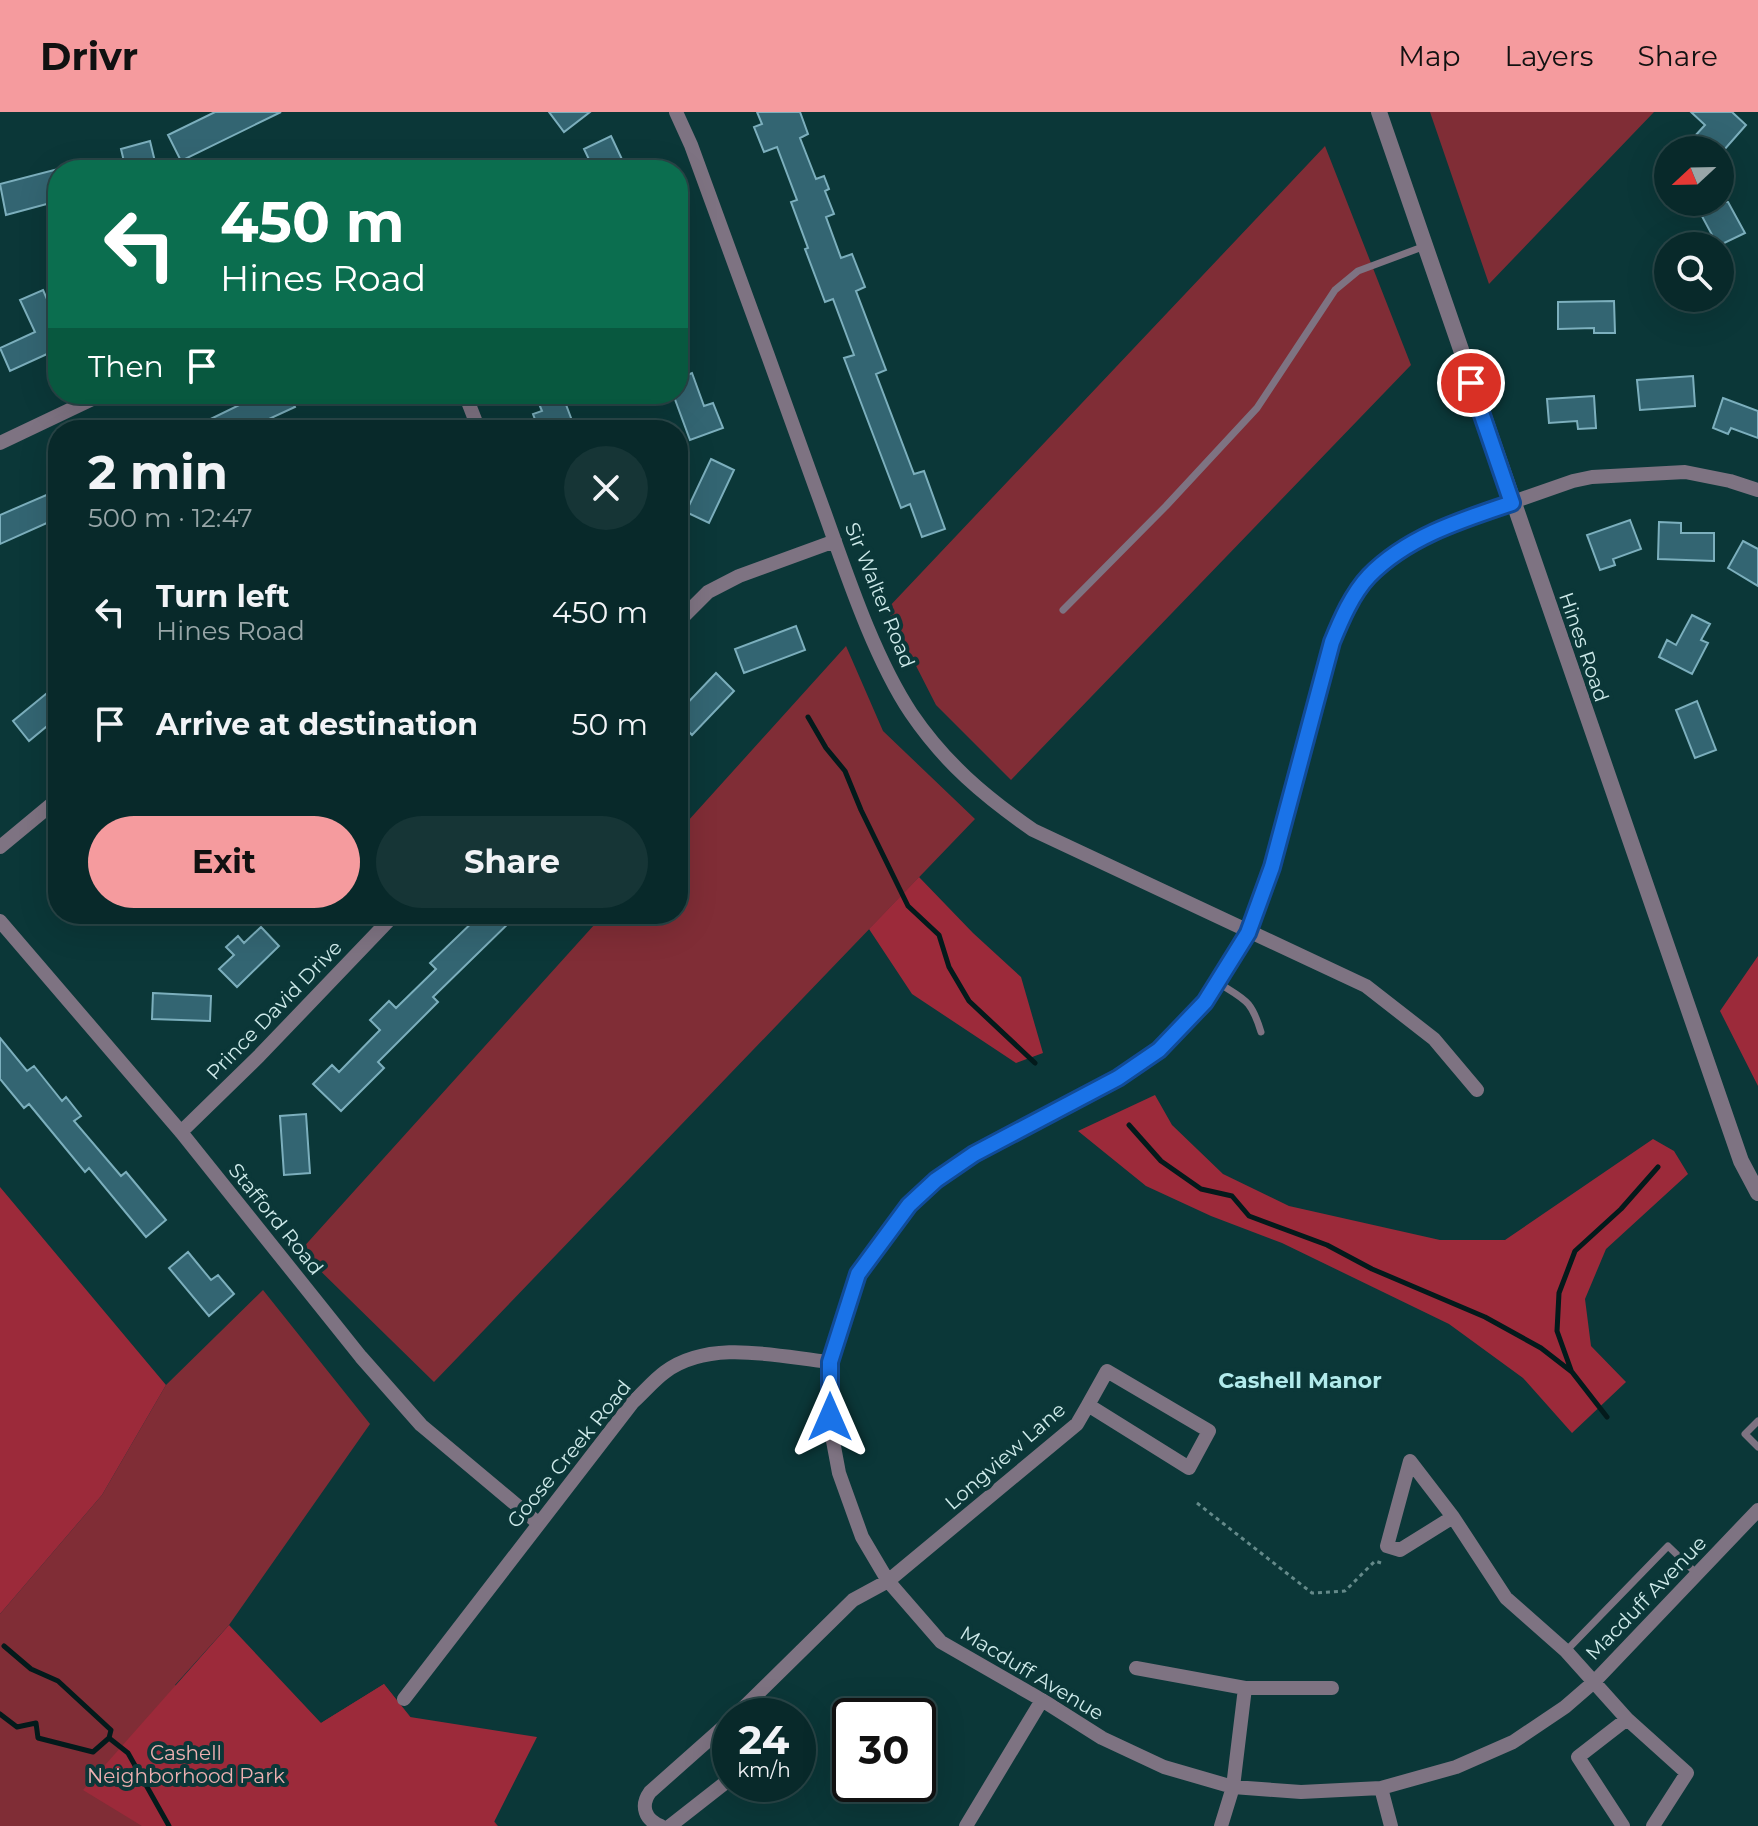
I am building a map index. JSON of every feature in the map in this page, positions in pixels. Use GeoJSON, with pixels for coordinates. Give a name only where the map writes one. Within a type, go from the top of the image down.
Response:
{"type":"FeatureCollection","features":[{"type":"Feature","properties":{"kind":"street","name":"Sir Walter Road"},"geometry":{"type":"LineString","coordinates":[[676,112],[691,145],[835,541],[881,656],[910,712],[948,762],[991,801],[1033,830],[1366,986],[1434,1039],[1477,1090]]}},
{"type":"Feature","properties":{"kind":"street","name":"Hines Road"},"geometry":{"type":"LineString","coordinates":[[1379,112],[1741,1161],[1758,1193]]}},
{"type":"Feature","properties":{"kind":"street"},"geometry":{"type":"LineString","coordinates":[[48,420],[82,404]]}},
{"type":"Feature","properties":{"kind":"street"},"geometry":{"type":"LineString","coordinates":[[0,443],[48,420]]}},
{"type":"Feature","properties":{"kind":"street","name":"Macduff Avenue"},"geometry":{"type":"LineString","coordinates":[[1758,490],[1685,472],[1592,477],[1573,481],[1464,519],[1405,547],[1367,577],[1344,614],[1332,642],[1272,867],[1248,933],[1205,1002],[1159,1050],[1118,1078],[974,1154],[936,1180],[909,1205],[858,1274],[830,1362],[830,1417],[839,1473],[862,1537],[888,1581],[941,1642],[1102,1738],[1164,1767],[1233,1787],[1301,1792],[1381,1788],[1456,1767],[1513,1742],[1565,1707],[1595,1681],[1758,1510]]}},
{"type":"Feature","properties":{"kind":"street"},"geometry":{"type":"LineString","coordinates":[[688,612],[708,592],[739,576],[835,541]]}},
{"type":"Feature","properties":{"kind":"street"},"geometry":{"type":"LineString","coordinates":[[0,847],[48,807]]}},
{"type":"Feature","properties":{"kind":"street","name":"Stafford Road"},"geometry":{"type":"LineString","coordinates":[[0,921],[181,1132],[361,1357],[421,1425],[538,1523]]}},
{"type":"Feature","properties":{"kind":"street","name":"Prince David Drive"},"geometry":{"type":"LineString","coordinates":[[181,1132],[385,924]]}},
{"type":"Feature","properties":{"kind":"street","name":"Goose Creek Road"},"geometry":{"type":"LineString","coordinates":[[404,1699],[633,1402],[667,1371],[695,1357],[726,1352],[830,1362]]}},
{"type":"Feature","properties":{"kind":"street","name":"Longview Lane"},"geometry":{"type":"LineString","coordinates":[[753,1698],[853,1600],[888,1581],[1077,1424],[1107,1371],[1209,1431],[1189,1468],[1088,1405]]}},
{"type":"Feature","properties":{"kind":"street"},"geometry":{"type":"LineString","coordinates":[[1453,1517],[1400,1550],[1387,1546],[1410,1461],[1453,1517],[1506,1598],[1566,1651],[1627,1719],[1687,1773],[1653,1826]]}},
{"type":"Feature","properties":{"kind":"street"},"geometry":{"type":"LineString","coordinates":[[1136,1668],[1245,1688],[1332,1688]]}},
{"type":"Feature","properties":{"kind":"street"},"geometry":{"type":"LineString","coordinates":[[1221,1826],[1233,1787],[1245,1688]]}},
{"type":"Feature","properties":{"kind":"street"},"geometry":{"type":"LineString","coordinates":[[966,1826],[1042,1700]]}},
{"type":"Feature","properties":{"kind":"street"},"geometry":{"type":"LineString","coordinates":[[1623,1826],[1578,1757],[1627,1719]]}},
{"type":"Feature","properties":{"kind":"street"},"geometry":{"type":"LineString","coordinates":[[661,1826],[648,1818],[646,1798],[712,1743]]}},
{"type":"Feature","properties":{"kind":"street"},"geometry":{"type":"LineString","coordinates":[[1381,1788],[1391,1826]]}},
{"type":"Feature","properties":{"kind":"street"},"geometry":{"type":"LineString","coordinates":[[670,1826],[712,1793]]}},
{"type":"Feature","properties":{"kind":"lane"},"geometry":{"type":"LineString","coordinates":[[1063,610],[1156,517],[1257,408],[1335,290],[1358,271],[1425,246]]}},
{"type":"Feature","properties":{"kind":"lane"},"geometry":{"type":"LineString","coordinates":[[1217,982],[1250,1003],[1261,1032]]}},
{"type":"Feature","properties":{"kind":"lane"},"geometry":{"type":"LineString","coordinates":[[1758,1421],[1745,1434],[1758,1447]]}},
{"type":"Feature","properties":{"kind":"lane"},"geometry":{"type":"LineString","coordinates":[[1566,1651],[1668,1546],[1696,1573]]}},
{"type":"Feature","properties":{"kind":"path"},"geometry":{"type":"LineString","coordinates":[[1197,1503],[1312,1593],[1345,1591],[1375,1561],[1391,1564]]}},
{"type":"Feature","properties":{"kind":"green space"},"geometry":{"type":"Polygon","coordinates":[[[1430,112],[1654,112],[1489,284],[1430,112]]]}},
{"type":"Feature","properties":{"kind":"green space"},"geometry":{"type":"Polygon","coordinates":[[[1325,146],[1411,365],[1011,780],[936,705],[887,609],[1325,146]]]}},
{"type":"Feature","properties":{"kind":"green space"},"geometry":{"type":"Polygon","coordinates":[[[846,646],[883,731],[975,819],[434,1382],[300,1251],[595,924],[688,924],[688,821],[846,646]]]}},
{"type":"Feature","properties":{"kind":"green space"},"geometry":{"type":"Polygon","coordinates":[[[919,877],[1021,977],[1043,1053],[1016,1063],[912,994],[869,929],[919,877]]]}},
{"type":"Feature","properties":{"kind":"green space"},"geometry":{"type":"Polygon","coordinates":[[[1758,956],[1758,1086],[1720,1011],[1758,956]]]}},
{"type":"Feature","properties":{"kind":"green space"},"geometry":{"type":"Polygon","coordinates":[[[1155,1095],[1172,1125],[1223,1174],[1289,1206],[1440,1240],[1505,1240],[1653,1139],[1674,1151],[1688,1174],[1606,1249],[1585,1299],[1591,1346],[1626,1382],[1572,1433],[1523,1378],[1449,1324],[1282,1243],[1211,1216],[1146,1186],[1078,1131],[1155,1095]]]}},
{"type":"Feature","properties":{"kind":"green space"},"geometry":{"type":"Polygon","coordinates":[[[0,1187],[166,1385],[102,1495],[0,1614],[0,1187]]]}},
{"type":"Feature","properties":{"kind":"green space"},"geometry":{"type":"Polygon","coordinates":[[[263,1290],[370,1424],[229,1625],[175,1685],[258,1762],[384,1684],[498,1826],[0,1826],[0,1614],[102,1495],[166,1385],[263,1290]]]}},
{"type":"Feature","properties":{"kind":"green space","name":"Cashell Neighborhood Park"},"geometry":{"type":"Polygon","coordinates":[[[229,1625],[321,1723],[384,1684],[410,1717],[537,1737],[494,1822],[497,1826],[142,1826],[83,1790],[229,1625]]]}},
{"type":"Feature","properties":{"kind":"building"},"geometry":{"type":"Polygon","coordinates":[[[215,112],[281,112],[183,160],[168,135],[215,112]]]}},
{"type":"Feature","properties":{"kind":"building"},"geometry":{"type":"Polygon","coordinates":[[[549,112],[590,112],[564,132],[549,112]]]}},
{"type":"Feature","properties":{"kind":"building"},"geometry":{"type":"Polygon","coordinates":[[[757,112],[800,112],[808,134],[800,138],[816,179],[824,176],[829,189],[825,191],[834,214],[826,217],[841,258],[852,254],[865,287],[856,291],[886,370],[876,374],[914,474],[924,471],[945,529],[922,537],[910,504],[901,508],[844,358],[854,355],[833,299],[825,302],[805,249],[808,248],[791,202],[797,200],[777,147],[764,152],[754,127],[762,124],[757,112]]]}},
{"type":"Feature","properties":{"kind":"building"},"geometry":{"type":"Polygon","coordinates":[[[1691,112],[1732,112],[1746,125],[1734,139],[1734,136],[1695,136],[1705,125],[1691,112]]]}},
{"type":"Feature","properties":{"kind":"building"},"geometry":{"type":"Polygon","coordinates":[[[611,136],[622,160],[589,160],[584,149],[611,136]]]}},
{"type":"Feature","properties":{"kind":"building"},"geometry":{"type":"Polygon","coordinates":[[[150,141],[155,160],[124,160],[121,149],[150,141]]]}},
{"type":"Feature","properties":{"kind":"building"},"geometry":{"type":"Polygon","coordinates":[[[48,172],[48,204],[6,215],[0,184],[48,172]]]}},
{"type":"Feature","properties":{"kind":"building"},"geometry":{"type":"Polygon","coordinates":[[[1734,213],[1745,233],[1734,238],[1734,232],[1710,232],[1702,216],[1734,216],[1734,213]]]}},
{"type":"Feature","properties":{"kind":"building"},"geometry":{"type":"Polygon","coordinates":[[[43,290],[48,301],[48,354],[10,371],[0,348],[35,332],[20,300],[43,290]]]}},
{"type":"Feature","properties":{"kind":"building"},"geometry":{"type":"Polygon","coordinates":[[[1614,301],[1615,333],[1594,333],[1594,328],[1558,329],[1558,302],[1614,301]]]}},
{"type":"Feature","properties":{"kind":"building"},"geometry":{"type":"Polygon","coordinates":[[[692,373],[704,406],[713,403],[723,428],[690,440],[688,420],[683,420],[677,404],[688,404],[688,375],[692,373]]]}},
{"type":"Feature","properties":{"kind":"building"},"geometry":{"type":"Polygon","coordinates":[[[1693,376],[1695,406],[1640,410],[1637,380],[1693,376]]]}},
{"type":"Feature","properties":{"kind":"building"},"geometry":{"type":"Polygon","coordinates":[[[1594,396],[1596,428],[1578,429],[1577,421],[1549,423],[1547,399],[1594,396]]]}},
{"type":"Feature","properties":{"kind":"building"},"geometry":{"type":"Polygon","coordinates":[[[1723,398],[1758,411],[1758,438],[1731,428],[1728,434],[1713,428],[1723,398]]]}},
{"type":"Feature","properties":{"kind":"building"},"geometry":{"type":"Polygon","coordinates":[[[241,404],[294,404],[295,407],[267,420],[209,420],[241,404]]]}},
{"type":"Feature","properties":{"kind":"building"},"geometry":{"type":"Polygon","coordinates":[[[539,404],[566,404],[572,420],[535,420],[533,414],[542,411],[539,404]]]}},
{"type":"Feature","properties":{"kind":"building"},"geometry":{"type":"Polygon","coordinates":[[[711,459],[734,470],[709,523],[688,513],[711,459]]]}},
{"type":"Feature","properties":{"kind":"building"},"geometry":{"type":"Polygon","coordinates":[[[48,494],[48,522],[0,544],[0,515],[48,494]]]}},
{"type":"Feature","properties":{"kind":"building"},"geometry":{"type":"Polygon","coordinates":[[[1630,520],[1641,549],[1613,559],[1615,565],[1600,570],[1587,535],[1630,520]]]}},
{"type":"Feature","properties":{"kind":"building"},"geometry":{"type":"Polygon","coordinates":[[[1659,522],[1681,523],[1681,533],[1714,533],[1714,561],[1658,559],[1659,522]]]}},
{"type":"Feature","properties":{"kind":"building"},"geometry":{"type":"Polygon","coordinates":[[[1743,541],[1758,549],[1758,586],[1728,568],[1743,541]]]}},
{"type":"Feature","properties":{"kind":"building"},"geometry":{"type":"Polygon","coordinates":[[[1692,615],[1710,624],[1701,640],[1708,643],[1692,674],[1659,657],[1667,640],[1676,645],[1692,615]]]}},
{"type":"Feature","properties":{"kind":"building"},"geometry":{"type":"Polygon","coordinates":[[[796,626],[805,650],[744,673],[735,649],[796,626]]]}},
{"type":"Feature","properties":{"kind":"building"},"geometry":{"type":"Polygon","coordinates":[[[716,673],[734,691],[692,735],[688,731],[688,702],[716,673]]]}},
{"type":"Feature","properties":{"kind":"building"},"geometry":{"type":"Polygon","coordinates":[[[48,692],[48,725],[29,741],[13,721],[48,692]]]}},
{"type":"Feature","properties":{"kind":"building"},"geometry":{"type":"Polygon","coordinates":[[[1697,701],[1716,750],[1695,758],[1676,710],[1697,701]]]}},
{"type":"Feature","properties":{"kind":"building"},"geometry":{"type":"Polygon","coordinates":[[[471,924],[508,924],[433,997],[438,1002],[378,1062],[384,1068],[341,1111],[313,1084],[332,1065],[339,1072],[380,1030],[370,1020],[389,1001],[396,1008],[436,969],[430,963],[471,924]]]}},
{"type":"Feature","properties":{"kind":"building"},"geometry":{"type":"Polygon","coordinates":[[[261,927],[279,946],[237,987],[219,969],[234,955],[226,947],[238,936],[244,943],[261,927]]]}},
{"type":"Feature","properties":{"kind":"building"},"geometry":{"type":"Polygon","coordinates":[[[153,993],[211,996],[210,1021],[152,1019],[153,993]]]}},
{"type":"Feature","properties":{"kind":"building"},"geometry":{"type":"Polygon","coordinates":[[[0,1038],[27,1071],[34,1066],[62,1101],[66,1097],[81,1116],[74,1121],[121,1176],[126,1172],[166,1220],[146,1237],[89,1168],[85,1172],[29,1104],[24,1108],[0,1079],[0,1038]]]}},
{"type":"Feature","properties":{"kind":"building"},"geometry":{"type":"Polygon","coordinates":[[[306,1114],[310,1173],[284,1175],[280,1116],[306,1114]]]}},
{"type":"Feature","properties":{"kind":"building"},"geometry":{"type":"Polygon","coordinates":[[[188,1252],[211,1280],[218,1275],[234,1294],[209,1316],[169,1268],[188,1252]]]}},
{"type":"Feature","properties":{"kind":"waterway"},"geometry":{"type":"LineString","coordinates":[[808,717],[826,748],[845,771],[908,906],[939,935],[949,967],[969,1001],[1035,1063]]}},
{"type":"Feature","properties":{"kind":"waterway"},"geometry":{"type":"LineString","coordinates":[[1129,1125],[1161,1161],[1201,1189],[1232,1196],[1249,1216],[1327,1245],[1372,1269],[1485,1317],[1541,1348],[1572,1372],[1607,1417]]}},
{"type":"Feature","properties":{"kind":"waterway"},"geometry":{"type":"LineString","coordinates":[[1571,1370],[1557,1331],[1559,1293],[1575,1251],[1621,1209],[1658,1167]]}},
{"type":"Feature","properties":{"kind":"waterway"},"geometry":{"type":"LineString","coordinates":[[4,1646],[31,1669],[58,1681],[111,1730],[109,1738]]}},
{"type":"Feature","properties":{"kind":"waterway"},"geometry":{"type":"LineString","coordinates":[[0,1714],[17,1727],[36,1723],[38,1738],[93,1752],[109,1738],[128,1753],[169,1826]]}},
{"type":"Feature","properties":{"kind":"district","name":"Cashell Manor"},"geometry":{"type":"Point","coordinates":[1300,1380]}},
{"type":"Feature","properties":{"kind":"route"},"geometry":{"type":"LineString","coordinates":[[830,1417],[830,1362],[858,1274],[909,1205],[936,1180],[974,1154],[1118,1078],[1159,1050],[1205,1002],[1248,933],[1272,867],[1332,642],[1344,614],[1367,577],[1405,547],[1464,519],[1512,503],[1471,383]]}}]}
